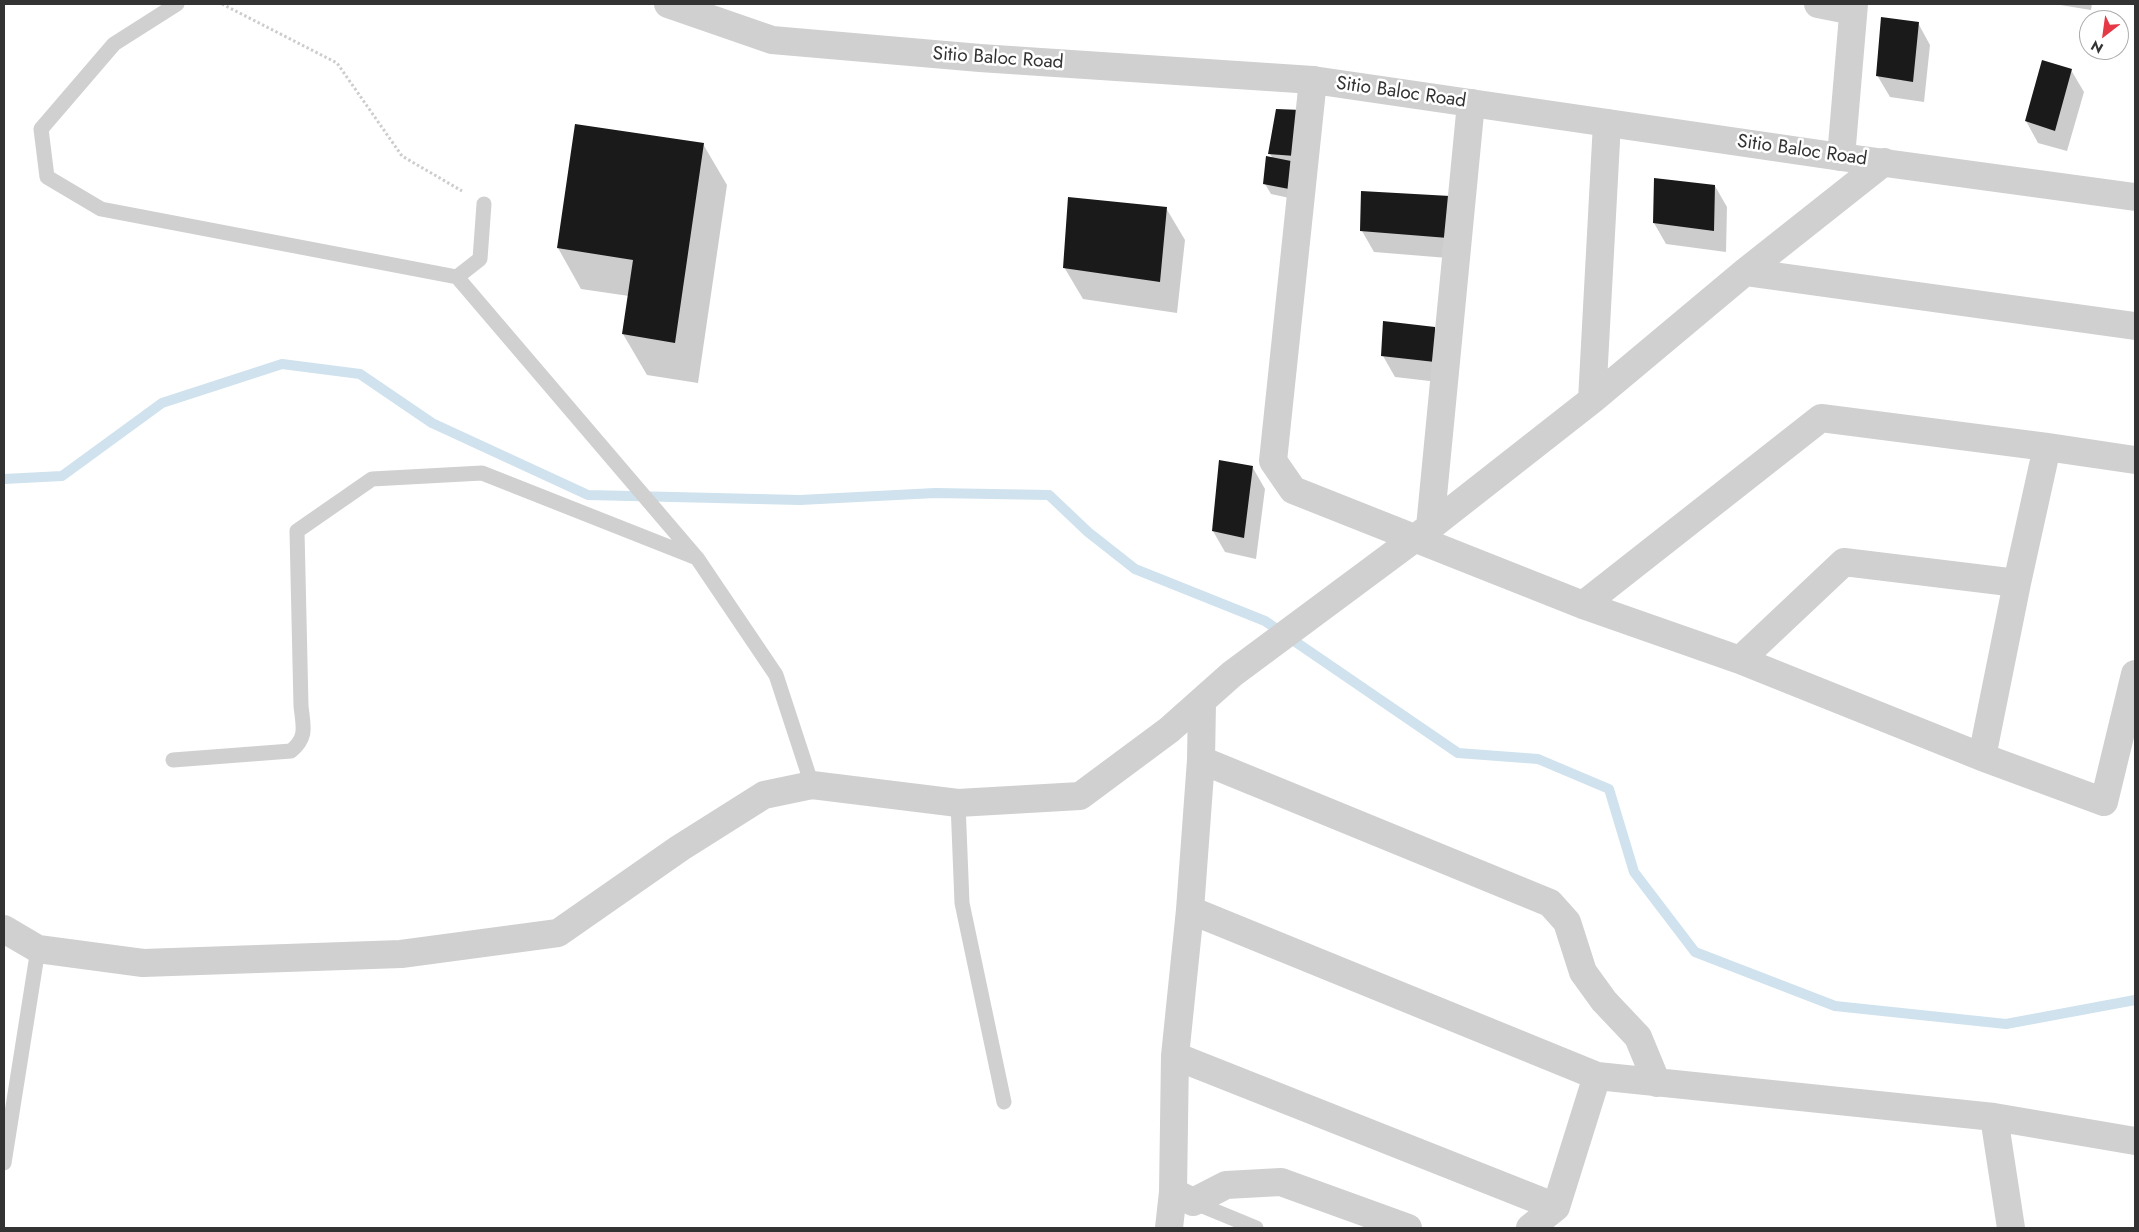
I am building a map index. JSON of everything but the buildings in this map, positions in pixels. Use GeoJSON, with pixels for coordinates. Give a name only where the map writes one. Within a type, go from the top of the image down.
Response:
{"type":"FeatureCollection","features":[{"type":"Feature","properties":{"kind":"street","name":"Sitio Baloc Road"},"geometry":{"type":"LineString","coordinates":[[668,4],[772,40],[990,59],[1313,80],[1841,157],[2135,197]]}},
{"type":"Feature","properties":{"kind":"street"},"geometry":{"type":"LineString","coordinates":[[1818,4],[1854,7],[1841,157]]}},
{"type":"Feature","properties":{"kind":"street"},"geometry":{"type":"LineString","coordinates":[[1313,80],[1273,461],[1293,490],[1422,533],[1583,605],[1740,660],[1982,758],[2104,802],[2135,674]]}},
{"type":"Feature","properties":{"kind":"street"},"geometry":{"type":"LineString","coordinates":[[1422,533],[1471,103]]}},
{"type":"Feature","properties":{"kind":"street"},"geometry":{"type":"LineString","coordinates":[[1592,400],[1607,123]]}},
{"type":"Feature","properties":{"kind":"street"},"geometry":{"type":"LineString","coordinates":[[4,930],[38,949],[143,963],[401,954],[558,933],[680,848],[764,795],[812,785],[958,803],[1080,796],[1202,704],[1232,674],[1422,533],[1592,400],[1745,272],[1884,162]]}},
{"type":"Feature","properties":{"kind":"street"},"geometry":{"type":"LineString","coordinates":[[1745,272],[2135,326]]}},
{"type":"Feature","properties":{"kind":"street"},"geometry":{"type":"LineString","coordinates":[[1583,605],[1821,418],[2135,460]]}},
{"type":"Feature","properties":{"kind":"street"},"geometry":{"type":"LineString","coordinates":[[1982,758],[2017,583],[2047,447]]}},
{"type":"Feature","properties":{"kind":"street"},"geometry":{"type":"LineString","coordinates":[[1740,660],[1844,562],[2017,583]]}},
{"type":"Feature","properties":{"kind":"street"},"geometry":{"type":"LineString","coordinates":[[1169,1228],[1183,1197],[1174,1056],[1190,910],[1201,760],[1202,704]]}},
{"type":"Feature","properties":{"kind":"street"},"geometry":{"type":"LineString","coordinates":[[1201,760],[1550,903],[1567,922],[1583,972],[1604,1001],[1638,1037],[1656,1084]]}},
{"type":"Feature","properties":{"kind":"street"},"geometry":{"type":"LineString","coordinates":[[1190,910],[1597,1076],[1656,1084],[1994,1117],[2135,1140]]}},
{"type":"Feature","properties":{"kind":"street"},"geometry":{"type":"LineString","coordinates":[[1174,1056],[1556,1207]]}},
{"type":"Feature","properties":{"kind":"street"},"geometry":{"type":"LineString","coordinates":[[1530,1228],[1556,1207],[1597,1076]]}},
{"type":"Feature","properties":{"kind":"street"},"geometry":{"type":"LineString","coordinates":[[1994,1117],[2011,1228]]}},
{"type":"Feature","properties":{"kind":"street"},"geometry":{"type":"LineString","coordinates":[[1183,1197],[1226,1185],[1281,1182],[1408,1228]]}},
{"type":"Feature","properties":{"kind":"lane"},"geometry":{"type":"LineString","coordinates":[[177,4],[114,44],[40,129],[47,177],[101,209],[457,277],[697,558],[776,675],[812,785]]}},
{"type":"Feature","properties":{"kind":"lane"},"geometry":{"type":"LineString","coordinates":[[457,277],[480,259],[484,204]]}},
{"type":"Feature","properties":{"kind":"lane"},"geometry":{"type":"LineString","coordinates":[[173,760],[291,751],[300,744],[304,734],[301,706],[297,530],[372,479],[482,473],[697,558]]}},
{"type":"Feature","properties":{"kind":"lane"},"geometry":{"type":"LineString","coordinates":[[958,803],[962,903],[1004,1102]]}},
{"type":"Feature","properties":{"kind":"lane"},"geometry":{"type":"LineString","coordinates":[[4,1163],[38,949]]}},
{"type":"Feature","properties":{"kind":"lane"},"geometry":{"type":"LineString","coordinates":[[1183,1197],[1256,1228]]}},
{"type":"Feature","properties":{"kind":"path"},"geometry":{"type":"LineString","coordinates":[[222,4],[337,63],[402,156],[484,204]]}},
{"type":"Feature","properties":{"kind":"waterway"},"geometry":{"type":"LineString","coordinates":[[4,479],[62,476],[162,403],[282,364],[360,374],[432,423],[588,495],[800,500],[935,493],[1049,495],[1088,532],[1135,569],[1265,621],[1458,753],[1538,759],[1609,789],[1634,872],[1695,952],[1835,1006],[2006,1024],[2135,1000]]}}]}
